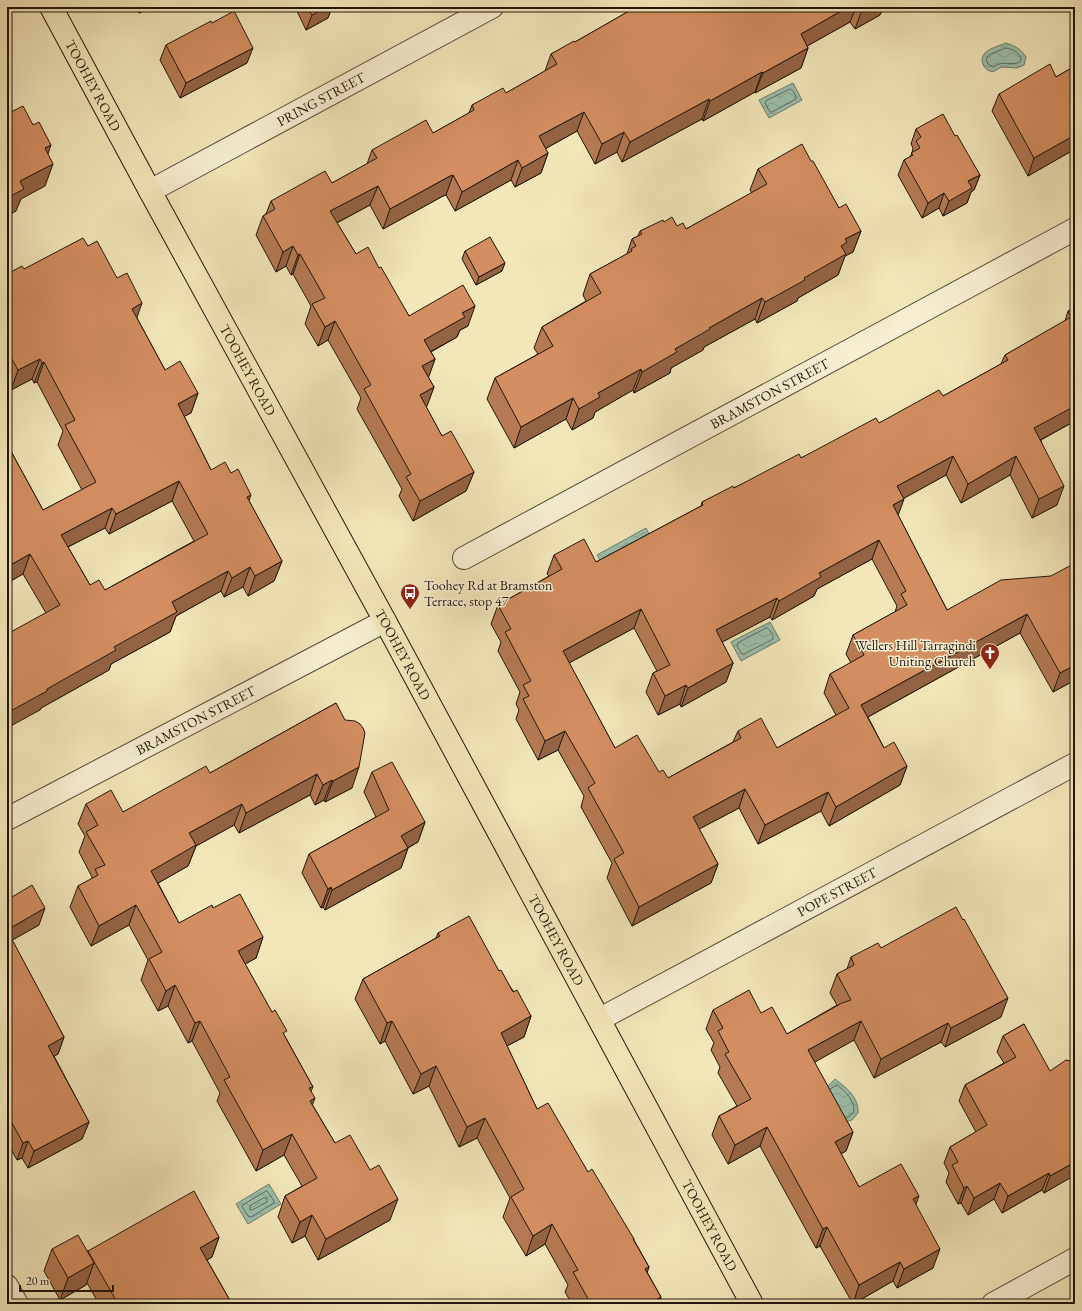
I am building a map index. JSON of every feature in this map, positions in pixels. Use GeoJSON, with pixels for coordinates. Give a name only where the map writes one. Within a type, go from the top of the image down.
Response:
{"type":"FeatureCollection","features":[{"type":"Feature","properties":{"kind":"main road","name":"TOOHEY ROAD"},"geometry":{"type":"LineString","coordinates":[[51,7],[385,621],[752,1304]]}},
{"type":"Feature","properties":{"kind":"street","name":"PRING STREET"},"geometry":{"type":"LineString","coordinates":[[150,191],[492,7]]}},
{"type":"Feature","properties":{"kind":"street","name":"BRAMSTON STREET"},"geometry":{"type":"LineString","coordinates":[[464,558],[1075,229]]}},
{"type":"Feature","properties":{"kind":"street","name":"BRAMSTON STREET"},"geometry":{"type":"LineString","coordinates":[[7,819],[385,621]]}},
{"type":"Feature","properties":{"kind":"street","name":"POPE STREET"},"geometry":{"type":"LineString","coordinates":[[600,1019],[1075,764]]}},
{"type":"Feature","properties":{"kind":"street"},"geometry":{"type":"LineString","coordinates":[[993,1304],[1075,1259]]}},
{"type":"Feature","properties":{"kind":"street"},"geometry":{"type":"LineString","coordinates":[[7,1286],[17,1304]]}},
{"type":"Feature","properties":{"kind":"water"},"geometry":{"type":"Polygon","coordinates":[[[1006,43],[1018,48],[1024,54],[1026,57],[1024,65],[1017,68],[1002,67],[993,71],[985,68],[982,61],[983,55],[989,50],[1006,43]]]}},
{"type":"Feature","properties":{"kind":"water"},"geometry":{"type":"Polygon","coordinates":[[[793,83],[802,100],[769,118],[759,100],[793,83]]]}},
{"type":"Feature","properties":{"kind":"water"},"geometry":{"type":"Polygon","coordinates":[[[646,528],[651,538],[603,565],[597,555],[646,528]]]}},
{"type":"Feature","properties":{"kind":"water"},"geometry":{"type":"Polygon","coordinates":[[[770,622],[780,640],[741,661],[731,642],[770,622]]]}},
{"type":"Feature","properties":{"kind":"water"},"geometry":{"type":"Polygon","coordinates":[[[835,1079],[851,1094],[857,1103],[858,1108],[858,1113],[852,1120],[842,1123],[824,1090],[835,1079]]]}},
{"type":"Feature","properties":{"kind":"water"},"geometry":{"type":"Polygon","coordinates":[[[269,1184],[281,1204],[248,1224],[236,1204],[269,1184]]]}},
{"type":"Feature","properties":{"kind":"building"},"geometry":{"type":"Polygon","coordinates":[[[307,7],[327,7],[312,15],[307,7]]]}},
{"type":"Feature","properties":{"kind":"building"},"geometry":{"type":"Polygon","coordinates":[[[636,7],[848,7],[801,34],[808,48],[630,142],[624,132],[602,144],[584,112],[539,136],[548,153],[522,168],[518,160],[462,192],[453,175],[390,209],[378,186],[330,211],[356,254],[368,247],[379,268],[381,267],[409,316],[463,285],[475,306],[462,313],[465,317],[424,340],[435,359],[422,366],[434,387],[420,395],[442,436],[451,431],[474,472],[420,501],[406,477],[411,474],[364,389],[371,385],[335,321],[325,327],[312,304],[325,298],[300,254],[298,255],[293,246],[283,252],[263,216],[275,209],[271,201],[325,171],[332,183],[377,158],[372,150],[426,120],[433,133],[474,110],[472,105],[503,88],[506,93],[557,64],[551,54],[636,7]]]}},
{"type":"Feature","properties":{"kind":"building"},"geometry":{"type":"Polygon","coordinates":[[[234,11],[253,48],[186,83],[166,45],[211,21],[212,23],[234,11]]]}},
{"type":"Feature","properties":{"kind":"building"},"geometry":{"type":"Polygon","coordinates":[[[1050,64],[1056,77],[1075,66],[1075,135],[1034,158],[999,94],[1050,64]]]}},
{"type":"Feature","properties":{"kind":"building"},"geometry":{"type":"Polygon","coordinates":[[[23,106],[33,125],[39,122],[51,145],[45,148],[53,164],[20,181],[24,189],[7,198],[7,114],[23,106]]]}},
{"type":"Feature","properties":{"kind":"building"},"geometry":{"type":"Polygon","coordinates":[[[943,114],[980,175],[968,181],[972,188],[949,201],[944,193],[928,203],[904,160],[913,155],[911,153],[920,148],[916,141],[921,137],[916,129],[943,114]]]}},
{"type":"Feature","properties":{"kind":"building"},"geometry":{"type":"Polygon","coordinates":[[[802,144],[839,208],[846,204],[861,231],[845,239],[847,242],[841,246],[846,254],[804,278],[805,280],[765,302],[762,298],[709,328],[710,329],[675,349],[677,352],[642,372],[641,369],[598,393],[600,397],[579,409],[573,398],[521,427],[495,378],[553,346],[542,327],[601,293],[590,274],[632,251],[631,249],[636,246],[632,239],[642,234],[640,231],[663,220],[664,222],[672,217],[677,226],[683,223],[686,229],[767,184],[758,169],[802,144]]]}},
{"type":"Feature","properties":{"kind":"building"},"geometry":{"type":"Polygon","coordinates":[[[490,237],[505,263],[479,277],[465,251],[490,237]]]}},
{"type":"Feature","properties":{"kind":"building"},"geometry":{"type":"Polygon","coordinates":[[[83,238],[88,246],[97,241],[117,278],[127,273],[142,303],[132,309],[165,370],[180,361],[198,393],[178,404],[211,470],[225,462],[231,473],[238,469],[251,495],[247,497],[282,561],[255,576],[250,567],[232,578],[228,571],[172,602],[177,612],[114,647],[116,650],[7,713],[7,634],[60,605],[30,554],[7,567],[7,444],[43,510],[96,482],[65,425],[75,420],[44,362],[42,363],[40,359],[18,370],[7,350],[9,347],[7,344],[7,274],[22,266],[24,269],[83,238]],[[179,481],[116,514],[112,508],[61,535],[90,585],[99,580],[105,590],[208,534],[179,481]]]}},
{"type":"Feature","properties":{"kind":"building"},"geometry":{"type":"Polygon","coordinates":[[[1075,308],[1075,406],[1034,428],[1064,486],[1039,499],[1016,456],[968,484],[953,456],[897,486],[904,499],[893,505],[947,610],[1001,580],[1051,576],[1075,563],[1075,665],[1060,673],[1027,614],[861,705],[884,748],[894,742],[907,766],[836,807],[828,792],[765,825],[745,789],[693,817],[718,864],[639,907],[614,859],[624,853],[588,788],[595,783],[565,731],[545,741],[523,699],[529,696],[523,685],[531,681],[505,632],[511,629],[498,605],[562,569],[554,555],[584,539],[596,562],[703,505],[702,502],[733,486],[734,488],[799,454],[801,458],[876,418],[879,423],[939,390],[943,396],[1008,360],[1005,355],[1071,317],[1068,311],[1075,308]],[[879,540],[819,573],[821,577],[779,601],[777,598],[716,630],[733,663],[688,688],[686,685],[665,696],[653,673],[670,665],[641,609],[563,651],[615,748],[637,735],[659,772],[663,770],[668,778],[741,738],[738,731],[761,718],[777,748],[849,708],[830,674],[864,655],[853,635],[907,605],[901,594],[906,591],[879,540]]]}},
{"type":"Feature","properties":{"kind":"building"},"geometry":{"type":"Polygon","coordinates":[[[336,703],[345,720],[355,721],[360,724],[365,733],[359,767],[323,785],[317,774],[246,813],[242,804],[189,833],[196,845],[151,871],[179,923],[212,905],[213,908],[240,894],[263,937],[238,951],[272,1012],[275,1010],[287,1031],[283,1033],[313,1087],[309,1088],[315,1098],[310,1101],[335,1143],[350,1135],[370,1170],[379,1165],[398,1199],[326,1239],[312,1215],[300,1222],[285,1196],[317,1178],[292,1134],[263,1150],[224,1080],[230,1077],[200,1021],[195,1023],[175,985],[166,991],[149,959],[162,952],[136,905],[99,926],[78,886],[98,875],[95,869],[105,865],[86,832],[98,825],[86,804],[111,790],[123,812],[206,766],[210,773],[336,703]]]}},
{"type":"Feature","properties":{"kind":"building"},"geometry":{"type":"Polygon","coordinates":[[[392,762],[425,822],[401,836],[408,848],[332,890],[331,887],[328,889],[309,854],[389,810],[372,772],[392,762]]]}},
{"type":"Feature","properties":{"kind":"building"},"geometry":{"type":"Polygon","coordinates":[[[32,885],[45,908],[7,930],[7,900],[32,885]]]}},
{"type":"Feature","properties":{"kind":"building"},"geometry":{"type":"Polygon","coordinates":[[[956,907],[1008,998],[951,1028],[948,1023],[881,1059],[861,1021],[808,1050],[853,1132],[835,1142],[859,1187],[901,1164],[919,1196],[913,1199],[940,1249],[904,1269],[900,1262],[859,1285],[827,1227],[823,1229],[767,1127],[735,1145],[719,1116],[751,1099],[725,1054],[729,1052],[718,1031],[723,1028],[713,1010],[749,990],[761,1013],[772,1007],[787,1034],[842,1003],[851,1000],[837,974],[854,965],[851,957],[878,943],[881,948],[956,907]]]}},
{"type":"Feature","properties":{"kind":"building"},"geometry":{"type":"Polygon","coordinates":[[[469,916],[499,971],[501,970],[513,992],[517,990],[531,1016],[501,1033],[537,1109],[548,1103],[588,1172],[592,1169],[634,1239],[649,1267],[645,1269],[661,1297],[648,1304],[591,1304],[573,1272],[578,1270],[552,1224],[533,1236],[511,1197],[524,1189],[485,1118],[467,1127],[436,1066],[421,1074],[392,1021],[387,1023],[363,979],[440,936],[438,933],[469,916]]]}},
{"type":"Feature","properties":{"kind":"building"},"geometry":{"type":"Polygon","coordinates":[[[7,930],[64,1037],[48,1046],[89,1122],[34,1151],[28,1141],[23,1143],[7,1114],[7,930]]]}},
{"type":"Feature","properties":{"kind":"building"},"geometry":{"type":"Polygon","coordinates":[[[1024,1024],[1050,1071],[1066,1060],[1075,1062],[1075,1162],[1050,1176],[1049,1173],[1008,1196],[1000,1183],[974,1198],[967,1186],[964,1188],[952,1165],[958,1162],[950,1147],[987,1125],[965,1085],[1016,1057],[1003,1036],[1024,1024]]]}},
{"type":"Feature","properties":{"kind":"building"},"geometry":{"type":"Polygon","coordinates":[[[194,1191],[219,1237],[200,1248],[232,1304],[118,1304],[88,1251],[194,1191]]]}},
{"type":"Feature","properties":{"kind":"building"},"geometry":{"type":"Polygon","coordinates":[[[78,1235],[94,1263],[68,1278],[52,1249],[78,1235]]]}},
{"type":"Feature","properties":{"kind":"place","name":"Toohey Rd at Bramston Terrace, stop 47"},"geometry":{"type":"Point","coordinates":[410,610]}},
{"type":"Feature","properties":{"kind":"place","name":"Wellers Hill Tarragindi Uniting Church"},"geometry":{"type":"Point","coordinates":[990,670]}}]}
